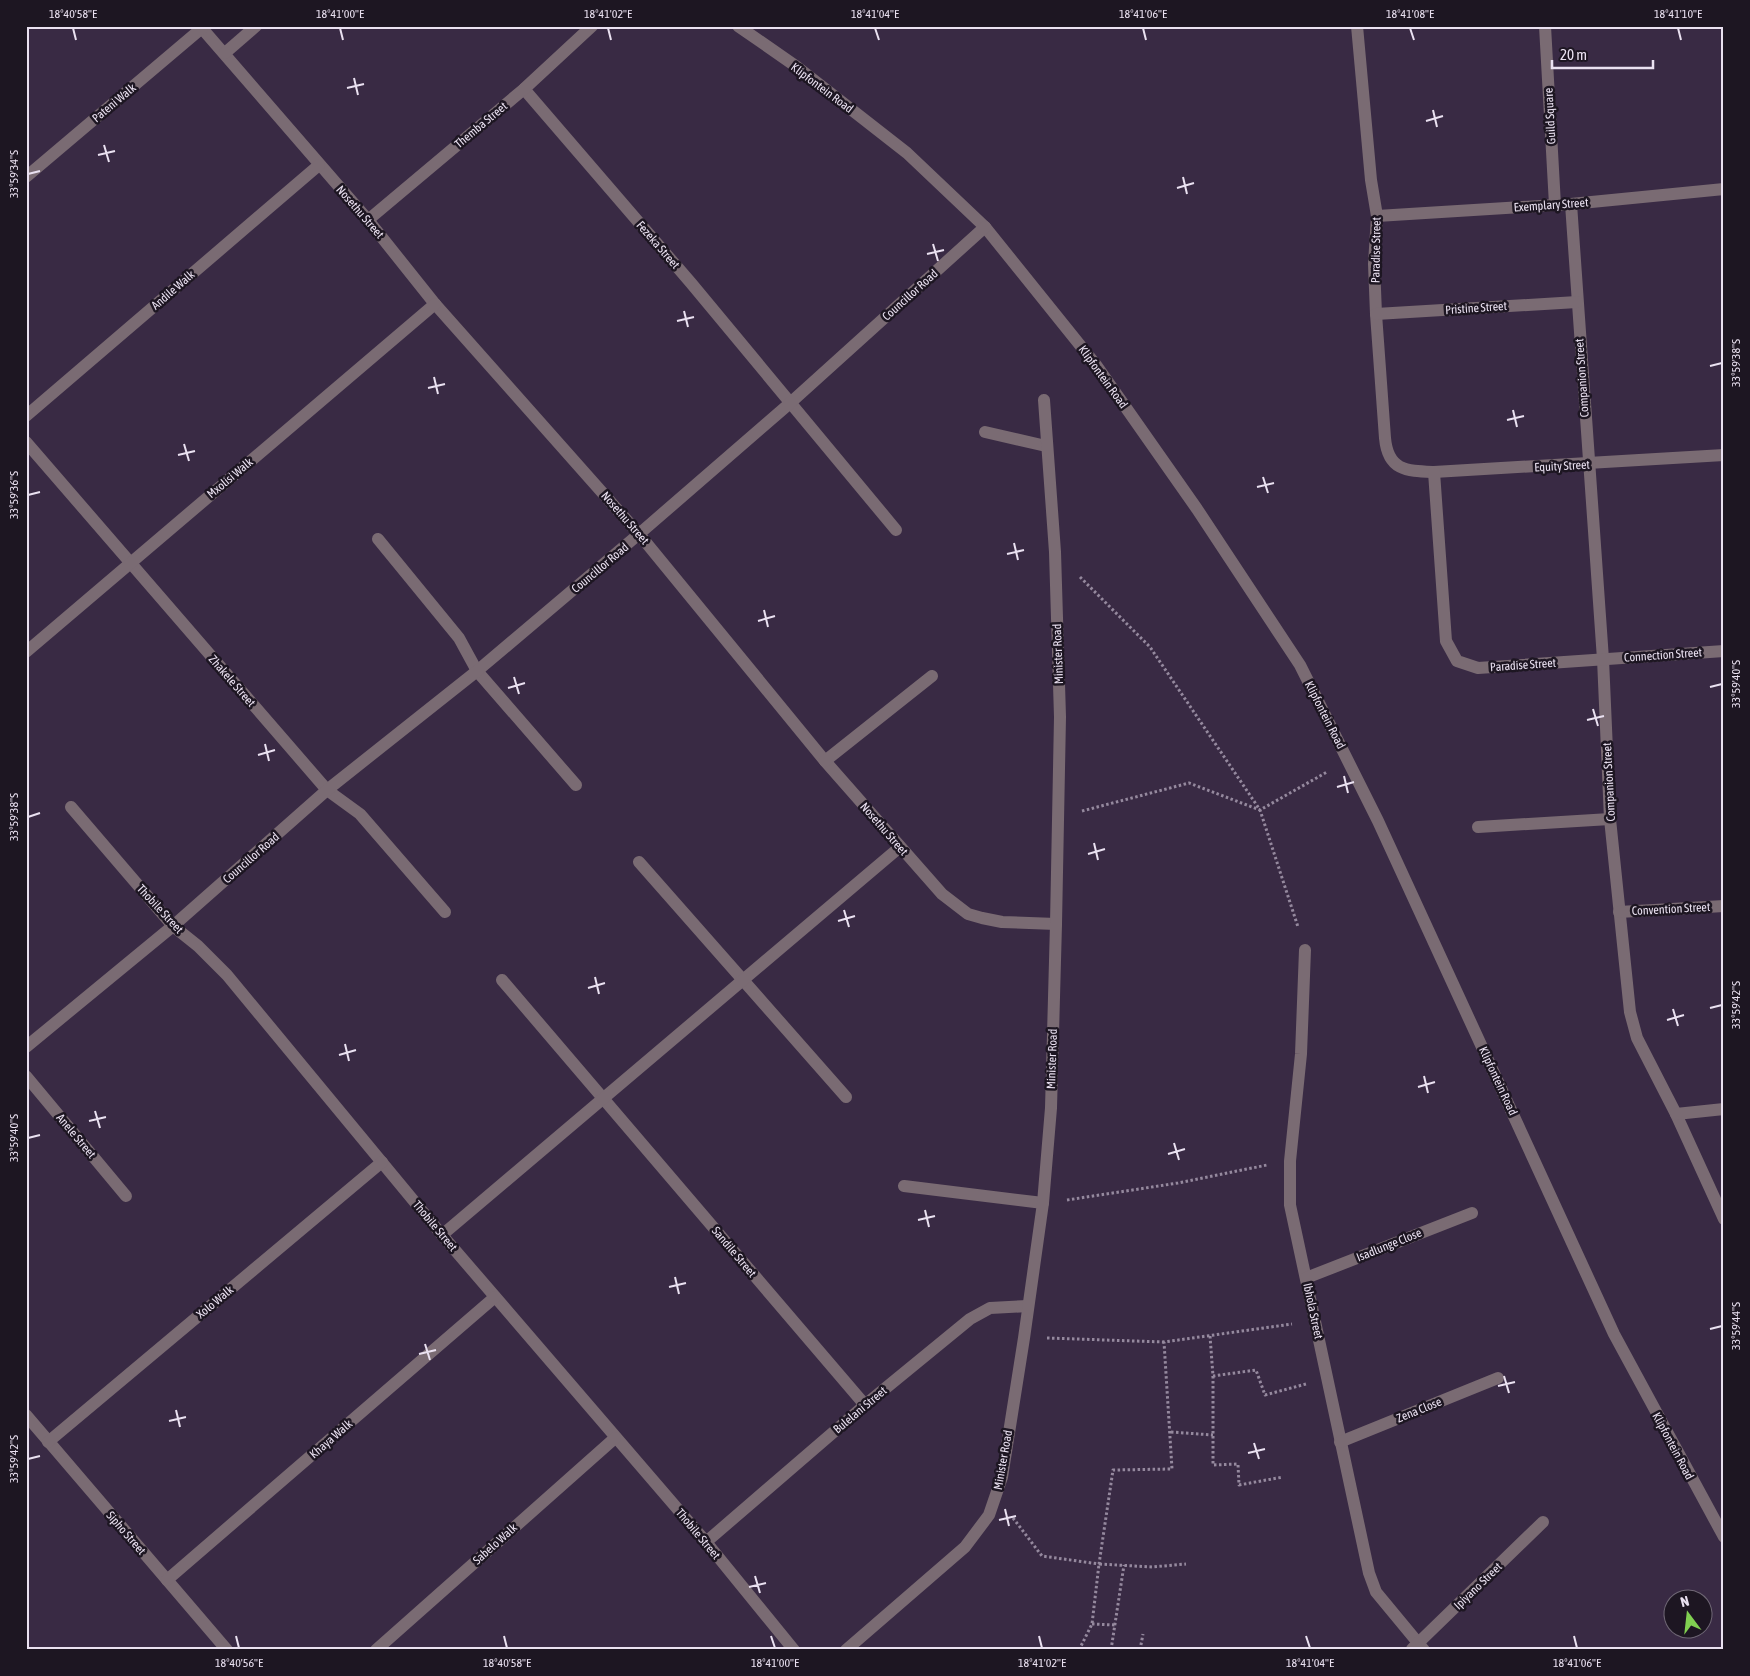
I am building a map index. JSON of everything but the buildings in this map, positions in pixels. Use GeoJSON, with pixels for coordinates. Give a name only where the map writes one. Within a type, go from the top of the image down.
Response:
{"type":"FeatureCollection","features":[{"type":"Feature","properties":{"kind":"street"},"geometry":{"type":"LineString","coordinates":[[225,53],[256,26]]}},
{"type":"Feature","properties":{"kind":"street","name":"Themba Street"},"geometry":{"type":"LineString","coordinates":[[368,220],[524,89],[592,26]]}},
{"type":"Feature","properties":{"kind":"street","name":"Klipfontein Road"},"geometry":{"type":"LineString","coordinates":[[738,26],[797,67],[907,153],[985,227],[1096,365],[1197,509],[1300,666],[1382,830],[1614,1334],[1724,1538]]}},
{"type":"Feature","properties":{"kind":"street","name":"Paradise Street"},"geometry":{"type":"LineString","coordinates":[[1357,26],[1371,180],[1377,216],[1374,257],[1376,314],[1386,446],[1394,463],[1401,468]]}},
{"type":"Feature","properties":{"kind":"street","name":"Guild Square"},"geometry":{"type":"LineString","coordinates":[[1545,26],[1555,205]]}},
{"type":"Feature","properties":{"kind":"street","name":"Nosethu Street"},"geometry":{"type":"LineString","coordinates":[[201,27],[368,220],[435,304],[639,534],[826,761],[942,894],[968,914],[1002,922],[1056,924]]}},
{"type":"Feature","properties":{"kind":"street","name":"Pateni Walk"},"geometry":{"type":"LineString","coordinates":[[26,177],[201,27]]}},
{"type":"Feature","properties":{"kind":"street","name":"Fezeka Street"},"geometry":{"type":"LineString","coordinates":[[524,89],[691,283],[789,404]]}},
{"type":"Feature","properties":{"kind":"street","name":"Andile Walk"},"geometry":{"type":"LineString","coordinates":[[26,416],[319,165]]}},
{"type":"Feature","properties":{"kind":"street","name":"Exemplary Street"},"geometry":{"type":"LineString","coordinates":[[1377,216],[1571,204],[1724,190]]}},
{"type":"Feature","properties":{"kind":"street","name":"Companion Street"},"geometry":{"type":"LineString","coordinates":[[1571,204],[1603,659],[1610,819],[1633,1026],[1724,1219]]}},
{"type":"Feature","properties":{"kind":"street","name":"Councillor Road"},"geometry":{"type":"LineString","coordinates":[[26,1046],[172,926],[327,790],[477,672],[639,534],[789,404],[985,227]]}},
{"type":"Feature","properties":{"kind":"street","name":"Pristine Street"},"geometry":{"type":"LineString","coordinates":[[1376,314],[1577,302]]}},
{"type":"Feature","properties":{"kind":"street","name":"Mxolisi Walk"},"geometry":{"type":"LineString","coordinates":[[26,652],[435,304]]}},
{"type":"Feature","properties":{"kind":"street","name":"Minister Road"},"geometry":{"type":"LineString","coordinates":[[846,1650],[964,1548],[989,1515],[997,1497],[1002,1477],[1043,1203],[1051,1108],[1060,718],[1055,552],[1044,400]]}},
{"type":"Feature","properties":{"kind":"street"},"geometry":{"type":"LineString","coordinates":[[789,404],[896,530]]}},
{"type":"Feature","properties":{"kind":"street"},"geometry":{"type":"LineString","coordinates":[[986,432],[1046,446]]}},
{"type":"Feature","properties":{"kind":"street","name":"Zhakele Street"},"geometry":{"type":"LineString","coordinates":[[26,442],[327,790],[360,814],[446,912]]}},
{"type":"Feature","properties":{"kind":"street","name":"Equity Street"},"geometry":{"type":"LineString","coordinates":[[1401,468],[1409,471],[1434,472],[1724,455]]}},
{"type":"Feature","properties":{"kind":"street","name":"Paradise Street"},"geometry":{"type":"LineString","coordinates":[[1434,472],[1446,641],[1457,661],[1478,668],[1603,659]]}},
{"type":"Feature","properties":{"kind":"street"},"geometry":{"type":"LineString","coordinates":[[378,539],[459,638],[477,672],[576,785]]}},
{"type":"Feature","properties":{"kind":"street","name":"Connection Street"},"geometry":{"type":"LineString","coordinates":[[1603,659],[1724,651]]}},
{"type":"Feature","properties":{"kind":"street"},"geometry":{"type":"LineString","coordinates":[[826,761],[932,676]]}},
{"type":"Feature","properties":{"kind":"street","name":"Thobile Street"},"geometry":{"type":"LineString","coordinates":[[71,807],[172,926],[198,946],[227,975],[442,1235],[706,1542],[794,1650]]}},
{"type":"Feature","properties":{"kind":"street"},"geometry":{"type":"LineString","coordinates":[[1478,826],[1610,819]]}},
{"type":"Feature","properties":{"kind":"street"},"geometry":{"type":"LineString","coordinates":[[442,1235],[900,847]]}},
{"type":"Feature","properties":{"kind":"street"},"geometry":{"type":"LineString","coordinates":[[639,862],[846,1096]]}},
{"type":"Feature","properties":{"kind":"street","name":"Convention Street"},"geometry":{"type":"LineString","coordinates":[[1619,912],[1724,906]]}},
{"type":"Feature","properties":{"kind":"street","name":"Ibhola Street"},"geometry":{"type":"LineString","coordinates":[[1305,950],[1300,1054],[1290,1161],[1290,1205],[1372,1583],[1376,1592],[1418,1648]]}},
{"type":"Feature","properties":{"kind":"street","name":"Sandile Street"},"geometry":{"type":"LineString","coordinates":[[502,980],[865,1405]]}},
{"type":"Feature","properties":{"kind":"street","name":"Anele Street"},"geometry":{"type":"LineString","coordinates":[[26,1076],[126,1196]]}},
{"type":"Feature","properties":{"kind":"street"},"geometry":{"type":"LineString","coordinates":[[1676,1114],[1724,1109]]}},
{"type":"Feature","properties":{"kind":"street","name":"Xolo Walk"},"geometry":{"type":"LineString","coordinates":[[48,1442],[382,1162]]}},
{"type":"Feature","properties":{"kind":"street"},"geometry":{"type":"LineString","coordinates":[[904,1186],[1043,1203]]}},
{"type":"Feature","properties":{"kind":"street","name":"Isadlunge Close"},"geometry":{"type":"LineString","coordinates":[[1306,1278],[1472,1213]]}},
{"type":"Feature","properties":{"kind":"street","name":"Khaya Walk"},"geometry":{"type":"LineString","coordinates":[[167,1580],[495,1298]]}},
{"type":"Feature","properties":{"kind":"street","name":"Bulelani Street"},"geometry":{"type":"LineString","coordinates":[[706,1542],[865,1405],[979,1313],[990,1308],[1028,1306]]}},
{"type":"Feature","properties":{"kind":"street","name":"Zena Close"},"geometry":{"type":"LineString","coordinates":[[1340,1442],[1498,1378]]}},
{"type":"Feature","properties":{"kind":"street","name":"Sipho Street"},"geometry":{"type":"LineString","coordinates":[[26,1415],[227,1650]]}},
{"type":"Feature","properties":{"kind":"street","name":"Sabelo Walk"},"geometry":{"type":"LineString","coordinates":[[376,1650],[615,1438]]}},
{"type":"Feature","properties":{"kind":"street","name":"Ipiyano Street"},"geometry":{"type":"LineString","coordinates":[[1418,1648],[1544,1522]]}},
{"type":"Feature","properties":{"kind":"path"},"geometry":{"type":"LineString","coordinates":[[1055,552],[1150,647],[1260,810],[1305,950]]}},
{"type":"Feature","properties":{"kind":"path"},"geometry":{"type":"LineString","coordinates":[[1260,810],[1347,760]]}},
{"type":"Feature","properties":{"kind":"path"},"geometry":{"type":"LineString","coordinates":[[1059,813],[1087,810],[1189,783],[1260,810]]}},
{"type":"Feature","properties":{"kind":"path"},"geometry":{"type":"LineString","coordinates":[[1043,1203],[1178,1183],[1290,1161]]}},
{"type":"Feature","properties":{"kind":"path"},"geometry":{"type":"LineString","coordinates":[[1024,1338],[1164,1342],[1314,1320]]}},
{"type":"Feature","properties":{"kind":"path"},"geometry":{"type":"LineString","coordinates":[[1210,1336],[1213,1376],[1213,1465],[1238,1464],[1239,1485],[1283,1477]]}},
{"type":"Feature","properties":{"kind":"path"},"geometry":{"type":"LineString","coordinates":[[1079,1650],[1092,1624],[1113,1470],[1172,1469],[1164,1342]]}},
{"type":"Feature","properties":{"kind":"path"},"geometry":{"type":"LineString","coordinates":[[1213,1376],[1256,1370],[1265,1395],[1328,1378]]}},
{"type":"Feature","properties":{"kind":"path"},"geometry":{"type":"LineString","coordinates":[[1171,1432],[1213,1435]]}},
{"type":"Feature","properties":{"kind":"path"},"geometry":{"type":"LineString","coordinates":[[997,1497],[1042,1556],[1124,1566],[1152,1567],[1186,1564]]}},
{"type":"Feature","properties":{"kind":"path"},"geometry":{"type":"LineString","coordinates":[[1110,1650],[1124,1566]]}},
{"type":"Feature","properties":{"kind":"path"},"geometry":{"type":"LineString","coordinates":[[1092,1624],[1115,1625]]}},
{"type":"Feature","properties":{"kind":"path"},"geometry":{"type":"LineString","coordinates":[[1140,1650],[1143,1634]]}}]}
